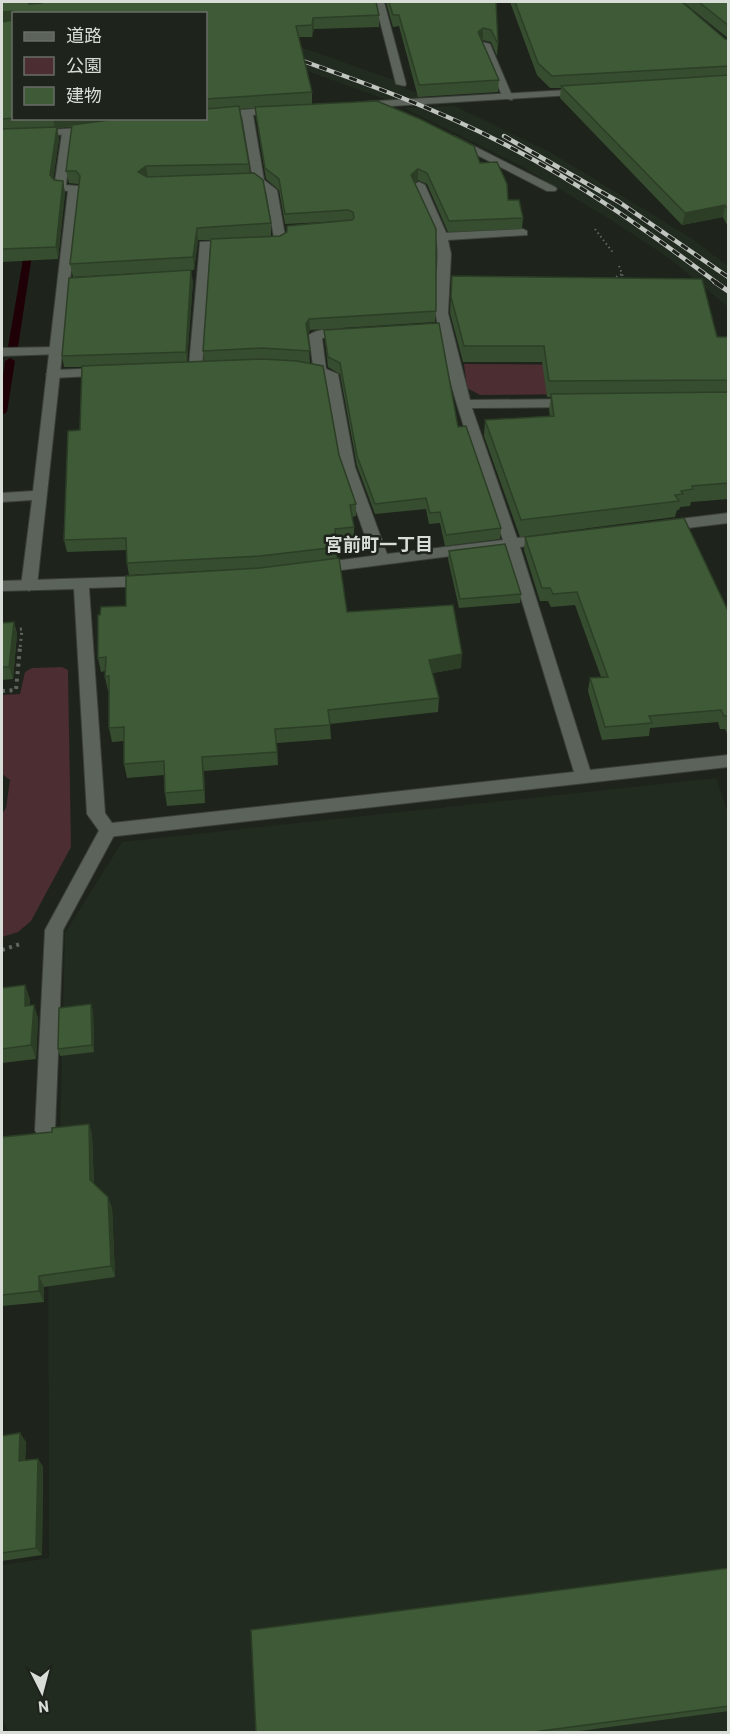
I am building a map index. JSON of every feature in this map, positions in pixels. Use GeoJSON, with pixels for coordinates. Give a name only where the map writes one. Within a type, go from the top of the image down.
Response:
{"type":"FeatureCollection","features":[{"type":"Feature","properties":{"kind":"street"},"geometry":{"type":"LineString","coordinates":[[379,2],[401,84]]}},
{"type":"Feature","properties":{"kind":"street"},"geometry":{"type":"LineString","coordinates":[[485,44],[508,98]]}},
{"type":"Feature","properties":{"kind":"street"},"geometry":{"type":"LineString","coordinates":[[351,105],[508,98],[596,91]]}},
{"type":"Feature","properties":{"kind":"street"},"geometry":{"type":"LineString","coordinates":[[374,104],[394,113]]}},
{"type":"Feature","properties":{"kind":"street"},"geometry":{"type":"LineString","coordinates":[[207,116],[293,109]]}},
{"type":"Feature","properties":{"kind":"street"},"geometry":{"type":"LineString","coordinates":[[159,370],[200,368],[196,275],[204,245],[280,241],[284,231],[271,190],[254,181],[247,112]]}},
{"type":"Feature","properties":{"kind":"street"},"geometry":{"type":"LineString","coordinates":[[29,586],[74,188],[60,188],[61,134],[55,120]]}},
{"type":"Feature","properties":{"kind":"street"},"geometry":{"type":"LineString","coordinates":[[2,136],[61,134],[111,128]]}},
{"type":"Feature","properties":{"kind":"street"},"geometry":{"type":"LineString","coordinates":[[443,134],[551,189]]}},
{"type":"Feature","properties":{"kind":"street"},"geometry":{"type":"LineString","coordinates":[[419,184],[442,237],[445,254],[439,328],[512,544],[584,777]]}},
{"type":"Feature","properties":{"kind":"street"},"geometry":{"type":"LineString","coordinates":[[442,237],[523,233]]}},
{"type":"Feature","properties":{"kind":"street"},"geometry":{"type":"LineString","coordinates":[[64,282],[110,280]]}},
{"type":"Feature","properties":{"kind":"street"},"geometry":{"type":"LineString","coordinates":[[320,370],[315,335],[362,332]]}},
{"type":"Feature","properties":{"kind":"street"},"geometry":{"type":"LineString","coordinates":[[2,352],[56,351]]}},
{"type":"Feature","properties":{"kind":"street"},"geometry":{"type":"LineString","coordinates":[[284,366],[320,370],[331,374],[348,467],[381,560]]}},
{"type":"Feature","properties":{"kind":"street"},"geometry":{"type":"LineString","coordinates":[[53,374],[124,371]]}},
{"type":"Feature","properties":{"kind":"street"},"geometry":{"type":"LineString","coordinates":[[464,404],[591,403]]}},
{"type":"Feature","properties":{"kind":"street"},"geometry":{"type":"LineString","coordinates":[[2,497],[40,495]]}},
{"type":"Feature","properties":{"kind":"street"},"geometry":{"type":"LineString","coordinates":[[649,527],[729,518]]}},
{"type":"Feature","properties":{"kind":"street"},"geometry":{"type":"LineString","coordinates":[[304,570],[569,537]]}},
{"type":"Feature","properties":{"kind":"street"},"geometry":{"type":"LineString","coordinates":[[2,586],[81,585],[171,580]]}},
{"type":"Feature","properties":{"kind":"street"},"geometry":{"type":"LineString","coordinates":[[81,585],[96,814],[108,830]]}},
{"type":"Feature","properties":{"kind":"street"},"geometry":{"type":"LineString","coordinates":[[108,830],[729,761]]}},
{"type":"Feature","properties":{"kind":"street"},"geometry":{"type":"LineString","coordinates":[[45,1130],[54,930],[108,830]]}},
{"type":"Feature","properties":{"kind":"path"},"geometry":{"type":"LineString","coordinates":[[595,230],[614,254]]}},
{"type":"Feature","properties":{"kind":"path"},"geometry":{"type":"LineString","coordinates":[[619,266],[626,283]]}},
{"type":"Feature","properties":{"kind":"path"},"geometry":{"type":"LineString","coordinates":[[612,279],[622,274]]}},
{"type":"Feature","properties":{"kind":"path"},"geometry":{"type":"LineString","coordinates":[[2,631],[22,630],[16,690],[2,691]]}},
{"type":"Feature","properties":{"kind":"shaded area"},"geometry":{"type":"Polygon","coordinates":[[[207,14],[394,80],[395,84],[429,98],[387,100],[207,34],[207,14]]]}},
{"type":"Feature","properties":{"kind":"shaded area"},"geometry":{"type":"Polygon","coordinates":[[[455,106],[550,152],[691,238],[728,266],[728,307],[670,259],[611,220],[521,166],[404,108],[455,106]]]}},
{"type":"Feature","properties":{"kind":"shaded area"},"geometry":{"type":"Polygon","coordinates":[[[716,778],[728,813],[728,1732],[9,1732],[2,1719],[2,1565],[49,1558],[48,1141],[60,1136],[65,933],[122,842],[716,778]]]}},
{"type":"Feature","properties":{"kind":"green space"},"geometry":{"type":"Polygon","coordinates":[[[464,364],[610,365],[616,394],[480,395],[467,388],[464,364]]]}},
{"type":"Feature","properties":{"kind":"green space"},"geometry":{"type":"Polygon","coordinates":[[[62,667],[68,670],[71,847],[31,921],[18,932],[2,937],[2,814],[6,808],[10,780],[2,774],[2,695],[20,694],[25,672],[32,668],[62,667]]]}},
{"type":"Feature","properties":{"kind":"building"},"geometry":{"type":"Polygon","coordinates":[[[2,2],[28,2],[29,4],[42,2],[376,2],[379,15],[313,18],[312,25],[296,26],[312,92],[207,99],[207,12],[2,12],[2,2]]]}},
{"type":"Feature","properties":{"kind":"building"},"geometry":{"type":"Polygon","coordinates":[[[389,2],[496,2],[498,44],[491,30],[483,28],[478,32],[499,80],[419,85],[399,15],[393,15],[389,2]]]}},
{"type":"Feature","properties":{"kind":"building"},"geometry":{"type":"Polygon","coordinates":[[[515,2],[682,2],[729,40],[729,66],[552,76],[538,63],[515,2]]]}},
{"type":"Feature","properties":{"kind":"building"},"geometry":{"type":"Polygon","coordinates":[[[699,2],[729,2],[729,26],[699,2]]]}},
{"type":"Feature","properties":{"kind":"building"},"geometry":{"type":"Polygon","coordinates":[[[12,20],[12,118],[2,119],[2,22],[12,20]]]}},
{"type":"Feature","properties":{"kind":"building"},"geometry":{"type":"Polygon","coordinates":[[[729,75],[729,211],[725,205],[685,213],[561,86],[729,75]]]}},
{"type":"Feature","properties":{"kind":"building"},"geometry":{"type":"Polygon","coordinates":[[[377,101],[474,146],[480,163],[497,162],[507,184],[508,200],[519,200],[523,218],[449,221],[427,173],[418,169],[411,175],[436,229],[436,311],[309,319],[306,324],[310,351],[262,348],[203,351],[211,239],[280,236],[287,232],[287,226],[354,218],[353,212],[348,210],[285,214],[279,179],[265,168],[255,107],[377,101]]]}},
{"type":"Feature","properties":{"kind":"building"},"geometry":{"type":"Polygon","coordinates":[[[239,106],[249,164],[146,166],[138,172],[147,177],[254,173],[263,180],[271,223],[197,228],[193,257],[70,264],[80,176],[76,171],[66,171],[72,125],[110,120],[207,120],[207,109],[239,106]]]}},
{"type":"Feature","properties":{"kind":"building"},"geometry":{"type":"Polygon","coordinates":[[[57,127],[50,175],[54,180],[63,181],[56,247],[2,249],[2,129],[57,127]]]}},
{"type":"Feature","properties":{"kind":"building"},"geometry":{"type":"Polygon","coordinates":[[[191,270],[186,352],[62,356],[69,278],[191,270]]]}},
{"type":"Feature","properties":{"kind":"building"},"geometry":{"type":"Polygon","coordinates":[[[452,276],[702,279],[717,337],[729,337],[729,380],[549,381],[544,346],[464,346],[451,297],[452,276]]]}},
{"type":"Feature","properties":{"kind":"building"},"geometry":{"type":"Polygon","coordinates":[[[439,323],[458,427],[466,426],[501,528],[446,535],[440,512],[430,513],[426,498],[375,504],[357,456],[340,363],[328,357],[324,330],[439,323]]]}},
{"type":"Feature","properties":{"kind":"building"},"geometry":{"type":"Polygon","coordinates":[[[262,359],[297,361],[323,366],[339,455],[356,504],[350,505],[354,527],[335,529],[337,547],[260,556],[127,563],[126,538],[64,540],[68,431],[80,430],[82,366],[262,359]]]}},
{"type":"Feature","properties":{"kind":"building"},"geometry":{"type":"Polygon","coordinates":[[[729,392],[729,483],[692,486],[693,489],[681,491],[683,494],[675,495],[679,501],[521,520],[485,420],[554,416],[551,394],[729,392]]]}},
{"type":"Feature","properties":{"kind":"building"},"geometry":{"type":"Polygon","coordinates":[[[684,518],[729,613],[729,716],[724,716],[721,710],[649,716],[652,723],[605,727],[590,678],[608,677],[577,592],[553,594],[550,588],[542,588],[525,537],[684,518]]]}},
{"type":"Feature","properties":{"kind":"building"},"geometry":{"type":"Polygon","coordinates":[[[505,544],[521,594],[460,599],[449,551],[505,544]]]}},
{"type":"Feature","properties":{"kind":"building"},"geometry":{"type":"Polygon","coordinates":[[[339,558],[347,612],[453,605],[462,654],[429,660],[439,698],[328,710],[330,725],[275,729],[277,752],[202,757],[204,790],[165,793],[164,761],[124,764],[124,727],[109,728],[109,676],[105,677],[106,657],[98,658],[98,615],[100,615],[101,607],[126,606],[126,576],[260,568],[339,558]]]}},
{"type":"Feature","properties":{"kind":"building"},"geometry":{"type":"Polygon","coordinates":[[[14,622],[9,667],[2,667],[2,623],[14,622]]]}},
{"type":"Feature","properties":{"kind":"building"},"geometry":{"type":"Polygon","coordinates":[[[25,985],[25,1006],[34,1005],[31,1045],[2,1049],[2,988],[25,985]]]}},
{"type":"Feature","properties":{"kind":"building"},"geometry":{"type":"Polygon","coordinates":[[[91,1004],[92,1045],[58,1049],[59,1008],[91,1004]]]}},
{"type":"Feature","properties":{"kind":"building"},"geometry":{"type":"Polygon","coordinates":[[[89,1124],[90,1180],[108,1197],[111,1266],[39,1276],[39,1291],[2,1295],[2,1137],[52,1132],[52,1128],[89,1124]]]}},
{"type":"Feature","properties":{"kind":"building"},"geometry":{"type":"Polygon","coordinates":[[[20,1433],[19,1461],[38,1459],[36,1548],[2,1553],[2,1436],[20,1433]]]}},
{"type":"Feature","properties":{"kind":"building"},"geometry":{"type":"Polygon","coordinates":[[[729,1568],[729,1706],[533,1732],[256,1732],[251,1630],[729,1568]]]}},
{"type":"Feature","properties":{"kind":"waterway"},"geometry":{"type":"LineString","coordinates":[[13,347],[30,242]]}},
{"type":"Feature","properties":{"kind":"waterway"},"geometry":{"type":"LineString","coordinates":[[2,412],[10,361]]}},
{"type":"Feature","properties":{"kind":"railway"},"geometry":{"type":"LineString","coordinates":[[289,56],[425,107],[504,144],[560,175],[614,209],[717,283]]}},
{"type":"Feature","properties":{"kind":"railway"},"geometry":{"type":"LineString","coordinates":[[504,136],[619,202],[728,277]]}},
{"type":"Feature","properties":{"kind":"railway"},"geometry":{"type":"LineString","coordinates":[[715,282],[728,291]]}},
{"type":"Feature","properties":{"kind":"district","name":"宮前町一丁目"},"geometry":{"type":"Point","coordinates":[379,544]}}]}
